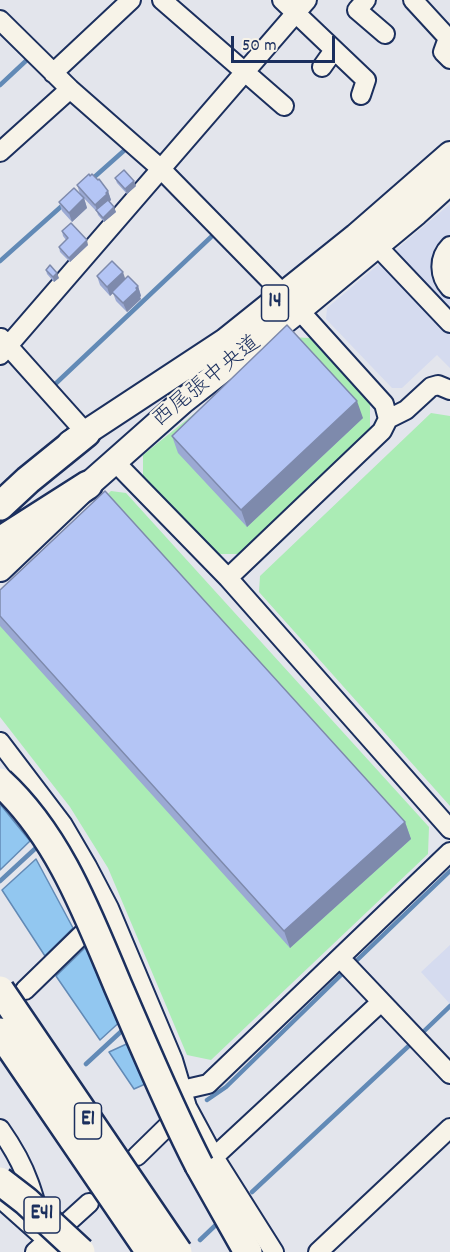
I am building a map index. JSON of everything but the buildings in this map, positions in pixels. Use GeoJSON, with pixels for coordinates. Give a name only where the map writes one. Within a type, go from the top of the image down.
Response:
{"type":"FeatureCollection","features":[{"type":"Feature","properties":{"kind":"highway"},"geometry":{"type":"LineString","coordinates":[[0,506],[86,433]]}},
{"type":"Feature","properties":{"kind":"highway"},"geometry":{"type":"LineString","coordinates":[[0,541],[88,484]]}},
{"type":"Feature","properties":{"kind":"highway"},"geometry":{"type":"LineString","coordinates":[[0,782],[37,824],[75,887],[182,1132],[248,1252]]}},
{"type":"Feature","properties":{"kind":"highway","name":"E1"},"geometry":{"type":"LineString","coordinates":[[12,990],[178,1252]]}},
{"type":"Feature","properties":{"kind":"highway","name":"E1"},"geometry":{"type":"LineString","coordinates":[[0,1032],[150,1252]]}},
{"type":"Feature","properties":{"kind":"highway","name":"E41"},"geometry":{"type":"LineString","coordinates":[[0,1181],[26,1201],[81,1252]]}},
{"type":"Feature","properties":{"kind":"main road","name":"西尾張中央道"},"geometry":{"type":"LineString","coordinates":[[0,569],[88,484],[292,302],[450,154]]}},
{"type":"Feature","properties":{"kind":"main road","name":"西尾張中央道"},"geometry":{"type":"LineString","coordinates":[[0,487],[225,341],[292,302],[377,246],[450,182]]}},
{"type":"Feature","properties":{"kind":"street"},"geometry":{"type":"LineString","coordinates":[[53,73],[131,0]]}},
{"type":"Feature","properties":{"kind":"street"},"geometry":{"type":"LineString","coordinates":[[162,0],[284,105]]}},
{"type":"Feature","properties":{"kind":"street"},"geometry":{"type":"LineString","coordinates":[[282,0],[301,7],[334,50],[366,80],[361,95]]}},
{"type":"Feature","properties":{"kind":"street"},"geometry":{"type":"LineString","coordinates":[[366,0],[357,10],[385,34]]}},
{"type":"Feature","properties":{"kind":"street"},"geometry":{"type":"LineString","coordinates":[[424,4],[448,38],[444,52],[450,59]]}},
{"type":"Feature","properties":{"kind":"street"},"geometry":{"type":"LineString","coordinates":[[86,433],[3,346],[301,7]]}},
{"type":"Feature","properties":{"kind":"street"},"geometry":{"type":"LineString","coordinates":[[0,20],[70,89],[160,168],[292,302],[384,404],[388,419]]}},
{"type":"Feature","properties":{"kind":"street"},"geometry":{"type":"LineString","coordinates":[[322,67],[334,50]]}},
{"type":"Feature","properties":{"kind":"street"},"geometry":{"type":"LineString","coordinates":[[0,152],[70,89]]}},
{"type":"Feature","properties":{"kind":"street"},"geometry":{"type":"LineString","coordinates":[[377,246],[450,323]]}},
{"type":"Feature","properties":{"kind":"street"},"geometry":{"type":"LineString","coordinates":[[450,246],[445,251],[440,267],[444,281],[450,288]]}},
{"type":"Feature","properties":{"kind":"street"},"geometry":{"type":"LineString","coordinates":[[430,302],[450,297]]}},
{"type":"Feature","properties":{"kind":"street"},"geometry":{"type":"LineString","coordinates":[[228,578],[382,431],[388,419],[406,410],[430,387],[438,385],[450,390]]}},
{"type":"Feature","properties":{"kind":"street"},"geometry":{"type":"LineString","coordinates":[[114,461],[228,578],[450,830]]}},
{"type":"Feature","properties":{"kind":"street"},"geometry":{"type":"LineString","coordinates":[[0,743],[63,825],[109,908],[173,1060],[185,1099],[214,1157],[274,1252]]}},
{"type":"Feature","properties":{"kind":"street"},"geometry":{"type":"LineString","coordinates":[[137,1156],[185,1099],[208,1084],[450,852]]}},
{"type":"Feature","properties":{"kind":"street"},"geometry":{"type":"LineString","coordinates":[[12,990],[109,908]]}},
{"type":"Feature","properties":{"kind":"street"},"geometry":{"type":"LineString","coordinates":[[340,958],[450,1074]]}},
{"type":"Feature","properties":{"kind":"street"},"geometry":{"type":"LineString","coordinates":[[214,1157],[381,1002]]}},
{"type":"Feature","properties":{"kind":"street"},"geometry":{"type":"LineString","coordinates":[[318,1252],[450,1128]]}},
{"type":"Feature","properties":{"kind":"street"},"geometry":{"type":"LineString","coordinates":[[0,1129],[17,1154],[29,1183],[47,1248]]}},
{"type":"Feature","properties":{"kind":"street"},"geometry":{"type":"LineString","coordinates":[[0,1198],[47,1248]]}},
{"type":"Feature","properties":{"kind":"street"},"geometry":{"type":"LineString","coordinates":[[47,1248],[89,1203]]}},
{"type":"Feature","properties":{"kind":"shaded area"},"geometry":{"type":"Polygon","coordinates":[[[450,204],[450,368],[437,355],[402,388],[392,388],[326,319],[327,308],[450,204]]]}},
{"type":"Feature","properties":{"kind":"shaded area"},"geometry":{"type":"Polygon","coordinates":[[[450,945],[450,1004],[421,972],[450,945]]]}},
{"type":"Feature","properties":{"kind":"green space"},"geometry":{"type":"Polygon","coordinates":[[[289,337],[310,338],[370,403],[370,429],[240,554],[218,554],[143,476],[143,455],[289,337]]]}},
{"type":"Feature","properties":{"kind":"green space"},"geometry":{"type":"Polygon","coordinates":[[[431,413],[450,416],[450,806],[259,592],[260,576],[431,413]]]}},
{"type":"Feature","properties":{"kind":"green space"},"geometry":{"type":"Polygon","coordinates":[[[111,491],[126,493],[429,827],[428,854],[211,1060],[187,1055],[108,868],[70,807],[0,717],[0,595],[111,491]]]}},
{"type":"Feature","properties":{"kind":"water"},"geometry":{"type":"Polygon","coordinates":[[[0,804],[30,841],[0,870],[0,804]]]}},
{"type":"Feature","properties":{"kind":"water"},"geometry":{"type":"Polygon","coordinates":[[[36,859],[73,928],[45,956],[2,890],[36,859]]]}},
{"type":"Feature","properties":{"kind":"water"},"geometry":{"type":"Polygon","coordinates":[[[91,942],[136,1007],[100,1040],[56,976],[91,942]]]}},
{"type":"Feature","properties":{"kind":"water"},"geometry":{"type":"Polygon","coordinates":[[[144,1036],[161,1077],[134,1089],[109,1052],[144,1036]]]}},
{"type":"Feature","properties":{"kind":"waterway"},"geometry":{"type":"LineString","coordinates":[[0,85],[29,58]]}},
{"type":"Feature","properties":{"kind":"waterway"},"geometry":{"type":"LineString","coordinates":[[91,180],[127,148]]}},
{"type":"Feature","properties":{"kind":"waterway"},"geometry":{"type":"LineString","coordinates":[[0,261],[64,204]]}},
{"type":"Feature","properties":{"kind":"waterway"},"geometry":{"type":"LineString","coordinates":[[51,388],[211,237]]}},
{"type":"Feature","properties":{"kind":"waterway"},"geometry":{"type":"LineString","coordinates":[[0,881],[38,846]]}},
{"type":"Feature","properties":{"kind":"waterway"},"geometry":{"type":"LineString","coordinates":[[354,963],[450,871]]}},
{"type":"Feature","properties":{"kind":"waterway"},"geometry":{"type":"LineString","coordinates":[[207,1100],[226,1087],[342,974]]}},
{"type":"Feature","properties":{"kind":"waterway"},"geometry":{"type":"LineString","coordinates":[[420,1035],[450,1006]]}},
{"type":"Feature","properties":{"kind":"waterway"},"geometry":{"type":"LineString","coordinates":[[86,1064],[126,1027]]}},
{"type":"Feature","properties":{"kind":"waterway"},"geometry":{"type":"LineString","coordinates":[[252,1192],[414,1041]]}},
{"type":"Feature","properties":{"kind":"waterway"},"geometry":{"type":"LineString","coordinates":[[200,1240],[221,1220]]}}]}
